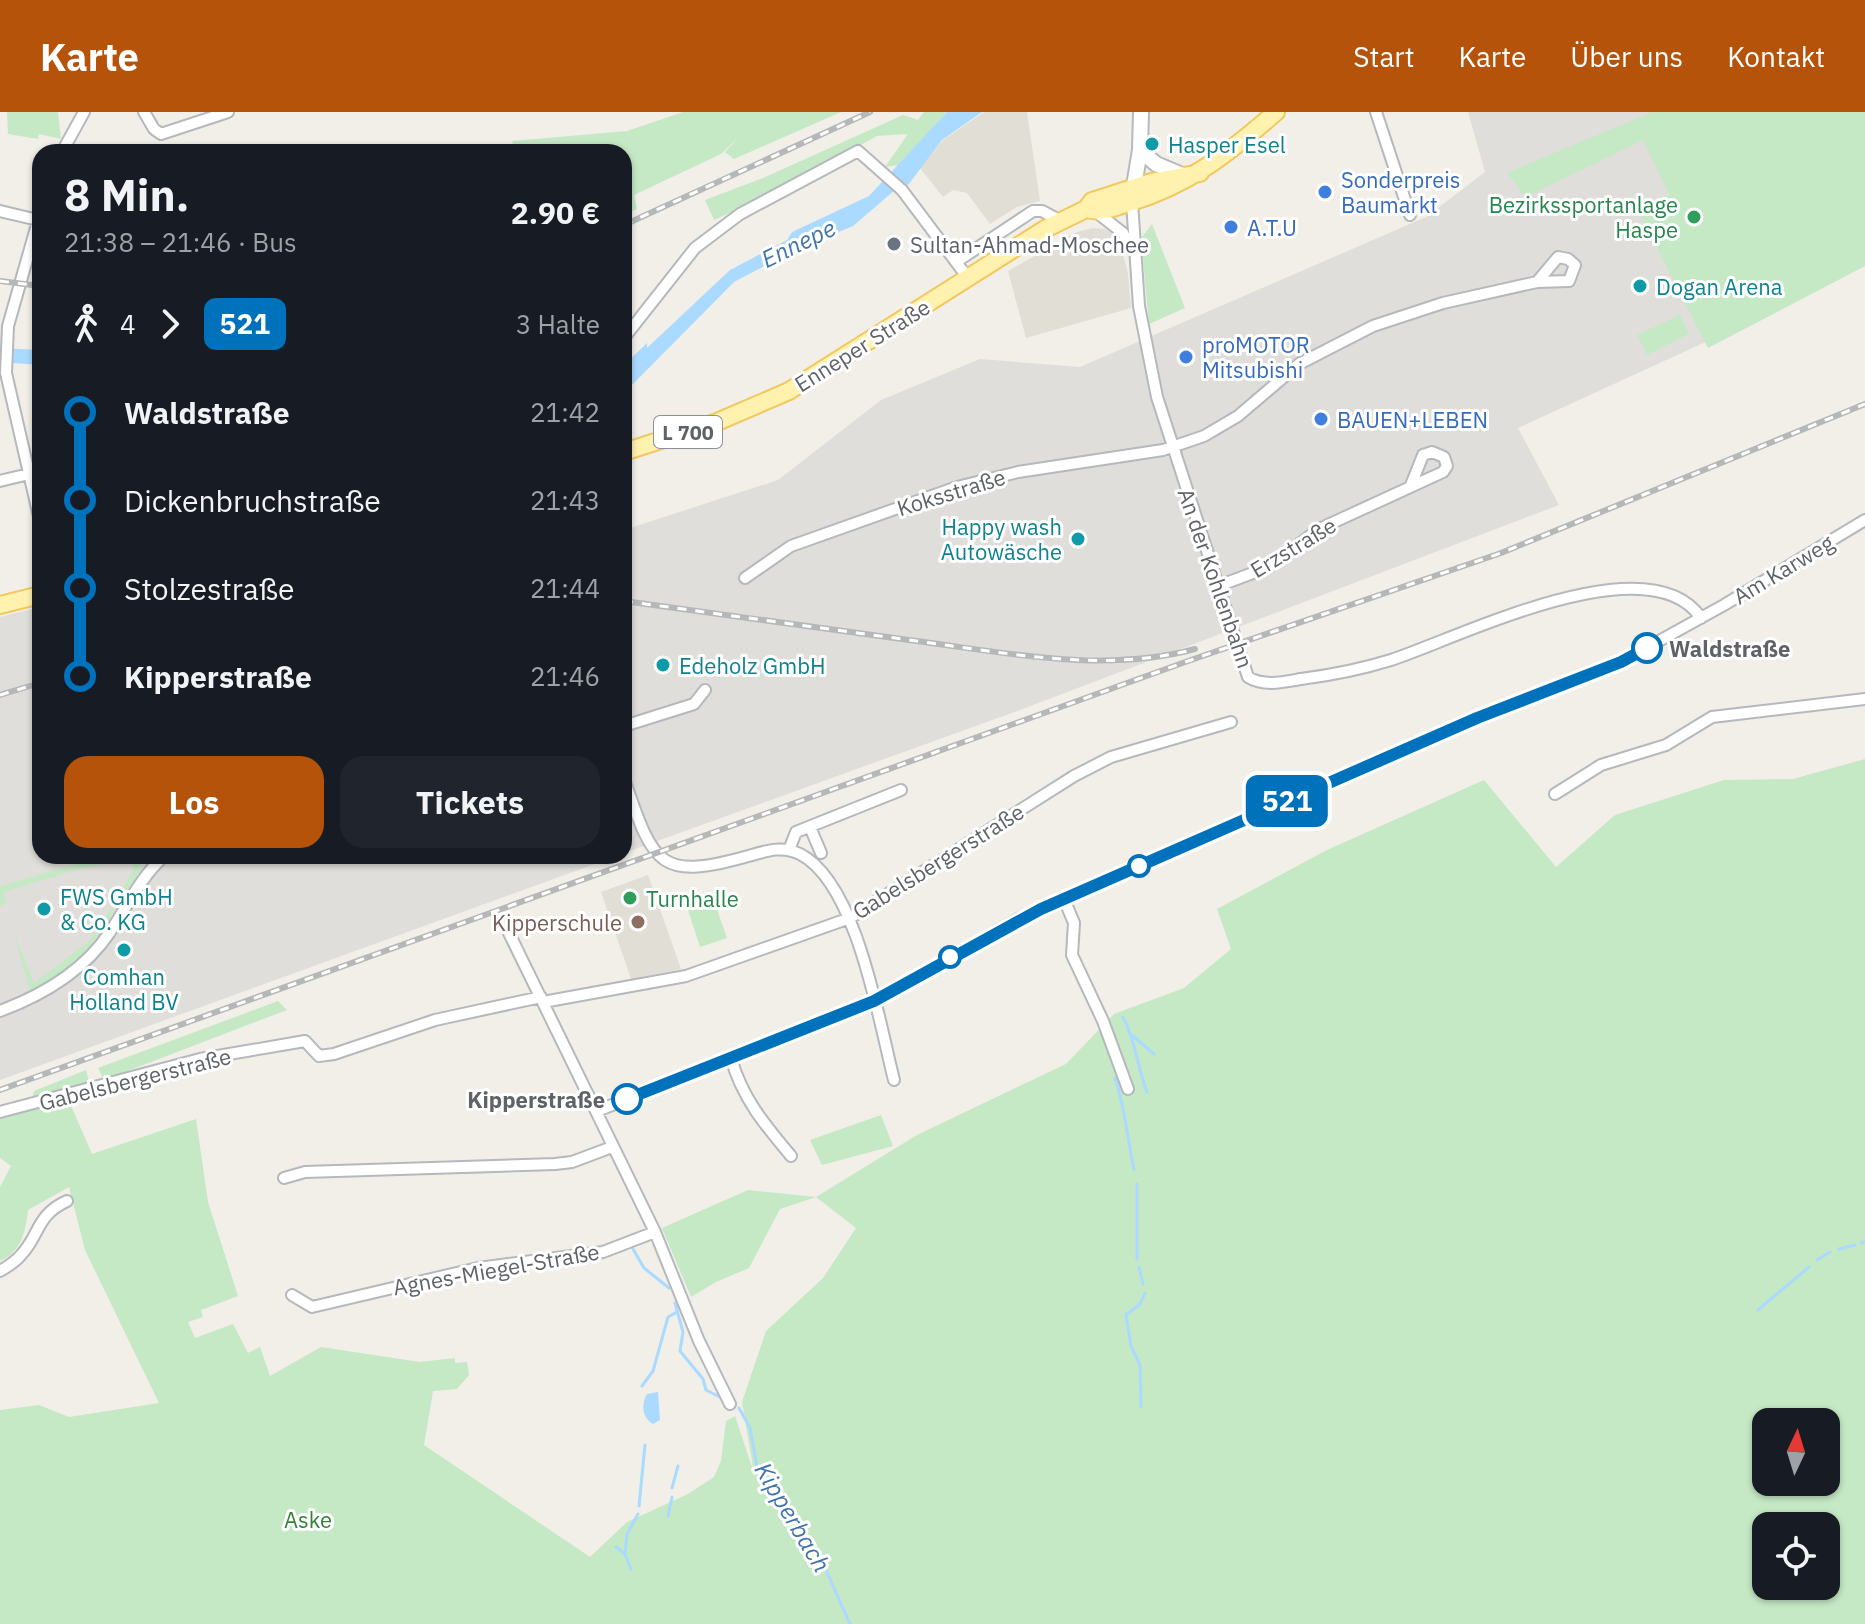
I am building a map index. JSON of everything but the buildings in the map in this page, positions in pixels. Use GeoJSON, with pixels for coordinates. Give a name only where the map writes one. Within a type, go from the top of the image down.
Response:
{"type":"FeatureCollection","features":[{"type":"Feature","properties":{"kind":"main road"},"geometry":{"type":"LineString","coordinates":[[1132,195],[1140,150],[1141,112]]}},
{"type":"Feature","properties":{"kind":"main road","name":"Enneper Straße"},"geometry":{"type":"LineString","coordinates":[[632,449],[717,422],[789,391],[1059,220],[1090,210],[1092,201],[1175,187],[1200,173],[1232,151],[1276,112]]}},
{"type":"Feature","properties":{"kind":"main road"},"geometry":{"type":"LineString","coordinates":[[1140,150],[1156,164],[1182,175]]}},
{"type":"Feature","properties":{"kind":"main road","name":"Enneper Straße"},"geometry":{"type":"LineString","coordinates":[[1132,195],[1182,175],[1200,173]]}},
{"type":"Feature","properties":{"kind":"main road"},"geometry":{"type":"LineString","coordinates":[[0,605],[32,597]]}},
{"type":"Feature","properties":{"kind":"street"},"geometry":{"type":"LineString","coordinates":[[66,144],[84,112]]}},
{"type":"Feature","properties":{"kind":"street"},"geometry":{"type":"LineString","coordinates":[[144,112],[154,129],[161,134],[174,133],[228,112]]}},
{"type":"Feature","properties":{"kind":"street"},"geometry":{"type":"LineString","coordinates":[[1376,112],[1410,215]]}},
{"type":"Feature","properties":{"kind":"street"},"geometry":{"type":"LineString","coordinates":[[632,328],[695,248],[740,214],[858,151],[902,190],[968,278]]}},
{"type":"Feature","properties":{"kind":"street","name":"An der Kohlenbahn"},"geometry":{"type":"LineString","coordinates":[[1132,195],[1132,249],[1150,367],[1172,447],[1248,677],[1266,683],[1339,673],[1389,660],[1562,597],[1592,590],[1654,591],[1686,601],[1701,618]]}},
{"type":"Feature","properties":{"kind":"street"},"geometry":{"type":"LineString","coordinates":[[1090,210],[1123,233],[1132,249]]}},
{"type":"Feature","properties":{"kind":"street"},"geometry":{"type":"LineString","coordinates":[[0,211],[32,216]]}},
{"type":"Feature","properties":{"kind":"street"},"geometry":{"type":"LineString","coordinates":[[956,262],[1033,211],[1042,211],[1059,220]]}},
{"type":"Feature","properties":{"kind":"street"},"geometry":{"type":"LineString","coordinates":[[32,241],[5,333],[6,373],[32,487]]}},
{"type":"Feature","properties":{"kind":"street","name":"Koksstraße"},"geometry":{"type":"LineString","coordinates":[[745,578],[791,546],[957,487],[1018,472],[1172,447],[1204,436],[1238,416],[1299,364],[1362,331],[1443,303],[1537,282]]}},
{"type":"Feature","properties":{"kind":"street"},"geometry":{"type":"LineString","coordinates":[[0,481],[29,474]]}},
{"type":"Feature","properties":{"kind":"street","name":"Erzstraße"},"geometry":{"type":"LineString","coordinates":[[1218,586],[1269,567],[1319,529],[1411,485]]}},
{"type":"Feature","properties":{"kind":"street","name":"Am Karweg"},"geometry":{"type":"LineString","coordinates":[[597,1111],[874,1001],[1005,926],[1064,899],[1477,718],[1621,662],[1865,520]]}},
{"type":"Feature","properties":{"kind":"street"},"geometry":{"type":"LineString","coordinates":[[632,723],[694,704],[705,690]]}},
{"type":"Feature","properties":{"kind":"street"},"geometry":{"type":"LineString","coordinates":[[1555,794],[1601,765],[1666,745],[1712,717],[1865,699]]}},
{"type":"Feature","properties":{"kind":"street","name":"Gabelsbergerstraße"},"geometry":{"type":"LineString","coordinates":[[0,1112],[200,1059],[305,1041],[319,1056],[334,1054],[435,1020],[686,976],[850,918],[1074,776],[1111,757],[1231,722]]}},
{"type":"Feature","properties":{"kind":"street"},"geometry":{"type":"LineString","coordinates":[[789,850],[796,832],[901,790]]}},
{"type":"Feature","properties":{"kind":"street"},"geometry":{"type":"LineString","coordinates":[[632,801],[645,838],[660,857],[679,867],[706,868],[778,848],[789,850],[813,864],[850,918],[894,1080]]}},
{"type":"Feature","properties":{"kind":"street"},"geometry":{"type":"LineString","coordinates":[[810,827],[821,853]]}},
{"type":"Feature","properties":{"kind":"street"},"geometry":{"type":"LineString","coordinates":[[0,1011],[62,981],[87,959],[109,935],[141,880],[156,864]]}},
{"type":"Feature","properties":{"kind":"street"},"geometry":{"type":"LineString","coordinates":[[1064,899],[1074,923],[1072,955],[1103,1021],[1128,1089]]}},
{"type":"Feature","properties":{"kind":"street"},"geometry":{"type":"LineString","coordinates":[[509,933],[655,1232],[699,1341],[730,1404]]}},
{"type":"Feature","properties":{"kind":"street"},"geometry":{"type":"LineString","coordinates":[[731,1058],[737,1082],[750,1107],[791,1156]]}},
{"type":"Feature","properties":{"kind":"street"},"geometry":{"type":"LineString","coordinates":[[284,1178],[305,1172],[555,1164],[572,1162],[612,1147]]}},
{"type":"Feature","properties":{"kind":"street"},"geometry":{"type":"LineString","coordinates":[[0,1271],[23,1254],[37,1226],[53,1207],[67,1201]]}},
{"type":"Feature","properties":{"kind":"street","name":"Agnes-Miegel-Straße"},"geometry":{"type":"LineString","coordinates":[[292,1295],[312,1307],[478,1268],[603,1252],[655,1232]]}},
{"type":"Feature","properties":{"kind":"shaded area"},"geometry":{"type":"Polygon","coordinates":[[[984,112],[1027,112],[1040,201],[1017,207],[990,224],[967,193],[953,190],[943,197],[920,168],[943,140],[984,112]]]}},
{"type":"Feature","properties":{"kind":"shaded area"},"geometry":{"type":"Polygon","coordinates":[[[1468,112],[1677,112],[1674,186],[1646,221],[1712,339],[1518,428],[1559,505],[1020,710],[632,850],[632,527],[778,480],[881,400],[980,359],[1080,367],[1426,217],[1485,172],[1468,112]]]}},
{"type":"Feature","properties":{"kind":"shaded area"},"geometry":{"type":"Polygon","coordinates":[[[1105,229],[1118,236],[1128,273],[1131,308],[1026,338],[1008,271],[1077,232],[1105,229]]]}},
{"type":"Feature","properties":{"kind":"shaded area"},"geometry":{"type":"Polygon","coordinates":[[[32,609],[32,864],[595,864],[0,1080],[0,617],[32,609]]]}},
{"type":"Feature","properties":{"kind":"shaded area","name":"Kipperschule"},"geometry":{"type":"Polygon","coordinates":[[[648,875],[681,969],[631,979],[601,892],[648,875]]]}},
{"type":"Feature","properties":{"kind":"green space"},"geometry":{"type":"Polygon","coordinates":[[[7,112],[58,112],[61,139],[39,134],[38,139],[8,134],[7,112]]]}},
{"type":"Feature","properties":{"kind":"green space"},"geometry":{"type":"Polygon","coordinates":[[[683,112],[841,112],[734,159],[725,152],[739,137],[721,154],[634,195],[637,209],[632,211],[632,144],[513,144],[512,141],[627,131],[683,112]]]}},
{"type":"Feature","properties":{"kind":"green space"},"geometry":{"type":"Polygon","coordinates":[[[924,112],[947,112],[899,165],[885,167],[908,134],[877,136],[776,192],[714,220],[705,200],[763,178],[903,115],[918,120],[924,112]]]}},
{"type":"Feature","properties":{"kind":"green space"},"geometry":{"type":"Polygon","coordinates":[[[1652,112],[1865,112],[1865,266],[1708,348],[1639,212],[1669,194],[1643,140],[1526,197],[1507,173],[1652,112]]]}},
{"type":"Feature","properties":{"kind":"green space"},"geometry":{"type":"Polygon","coordinates":[[[1152,224],[1185,308],[1149,324],[1141,238],[1152,224]]]}},
{"type":"Feature","properties":{"kind":"green space"},"geometry":{"type":"Polygon","coordinates":[[[1680,315],[1689,334],[1647,355],[1637,335],[1680,315]]]}},
{"type":"Feature","properties":{"kind":"green space","name":"Aske"},"geometry":{"type":"Polygon","coordinates":[[[1865,759],[1865,1624],[0,1624],[0,1410],[39,1405],[69,1417],[159,1403],[85,1250],[69,1187],[28,1210],[18,1247],[0,1261],[0,1187],[11,1166],[0,1158],[0,1118],[29,1109],[34,1091],[86,1070],[90,1085],[66,1094],[92,1154],[196,1119],[208,1202],[238,1296],[201,1310],[203,1317],[188,1322],[195,1338],[233,1324],[248,1353],[260,1347],[270,1376],[321,1347],[420,1362],[455,1358],[455,1363],[467,1362],[469,1375],[457,1389],[433,1391],[424,1445],[590,1557],[627,1522],[688,1494],[714,1477],[721,1461],[726,1421],[735,1416],[754,1473],[742,1402],[766,1331],[823,1278],[856,1228],[816,1197],[917,1135],[1066,1064],[1114,1014],[1184,988],[1231,949],[1217,909],[1327,850],[1484,780],[1556,867],[1615,815],[1724,780],[1793,779],[1865,759]]]}},
{"type":"Feature","properties":{"kind":"green space"},"geometry":{"type":"Polygon","coordinates":[[[76,864],[103,864],[4,892],[6,904],[0,906],[0,886],[76,864]]]}},
{"type":"Feature","properties":{"kind":"green space"},"geometry":{"type":"Polygon","coordinates":[[[132,864],[141,864],[142,868],[125,894],[119,894],[133,871],[132,864]]]}},
{"type":"Feature","properties":{"kind":"green space"},"geometry":{"type":"Polygon","coordinates":[[[714,901],[727,938],[700,947],[688,910],[714,901]]]}},
{"type":"Feature","properties":{"kind":"green space"},"geometry":{"type":"Polygon","coordinates":[[[113,905],[114,911],[98,936],[68,968],[30,992],[14,933],[34,983],[88,942],[113,905]]]}},
{"type":"Feature","properties":{"kind":"green space"},"geometry":{"type":"Polygon","coordinates":[[[278,1001],[287,1010],[104,1080],[98,1068],[278,1001]]]}},
{"type":"Feature","properties":{"kind":"green space"},"geometry":{"type":"Polygon","coordinates":[[[881,1115],[893,1146],[822,1165],[810,1140],[881,1115]]]}},
{"type":"Feature","properties":{"kind":"green space"},"geometry":{"type":"Polygon","coordinates":[[[748,1190],[816,1197],[780,1209],[749,1268],[691,1297],[662,1228],[748,1190]]]}},
{"type":"Feature","properties":{"kind":"water","name":"Ennepe"},"geometry":{"type":"Polygon","coordinates":[[[947,112],[982,112],[942,140],[908,185],[902,184],[853,226],[789,253],[734,282],[632,384],[632,357],[647,343],[647,348],[730,270],[787,240],[792,232],[869,196],[947,112]]]}},
{"type":"Feature","properties":{"kind":"water"},"geometry":{"type":"Polygon","coordinates":[[[0,348],[32,350],[32,364],[0,362],[0,348]]]}},
{"type":"Feature","properties":{"kind":"water"},"geometry":{"type":"Polygon","coordinates":[[[658,1392],[660,1420],[653,1424],[645,1415],[644,1402],[647,1394],[658,1392]]]}},
{"type":"Feature","properties":{"kind":"waterway"},"geometry":{"type":"LineString","coordinates":[[1123,1017],[1147,1092]]}},
{"type":"Feature","properties":{"kind":"waterway"},"geometry":{"type":"LineString","coordinates":[[1133,1036],[1154,1054]]}},
{"type":"Feature","properties":{"kind":"waterway"},"geometry":{"type":"LineString","coordinates":[[1115,1078],[1134,1169]]}},
{"type":"Feature","properties":{"kind":"waterway"},"geometry":{"type":"LineString","coordinates":[[1137,1184],[1137,1259]]}},
{"type":"Feature","properties":{"kind":"waterway"},"geometry":{"type":"LineString","coordinates":[[1861,1243],[1865,1242]]}},
{"type":"Feature","properties":{"kind":"waterway"},"geometry":{"type":"LineString","coordinates":[[1839,1249],[1855,1245]]}},
{"type":"Feature","properties":{"kind":"waterway","name":"Kipperbach"},"geometry":{"type":"LineString","coordinates":[[633,1249],[644,1268],[669,1288]]}},
{"type":"Feature","properties":{"kind":"waterway"},"geometry":{"type":"LineString","coordinates":[[1817,1260],[1830,1252]]}},
{"type":"Feature","properties":{"kind":"waterway"},"geometry":{"type":"LineString","coordinates":[[1139,1267],[1143,1284]]}},
{"type":"Feature","properties":{"kind":"waterway"},"geometry":{"type":"LineString","coordinates":[[1758,1310],[1809,1267]]}},
{"type":"Feature","properties":{"kind":"waterway"},"geometry":{"type":"LineString","coordinates":[[1141,1407],[1140,1365],[1131,1346],[1126,1315],[1140,1304],[1145,1293]]}},
{"type":"Feature","properties":{"kind":"waterway","name":"Kipperbach"},"geometry":{"type":"LineString","coordinates":[[675,1303],[683,1332],[680,1351],[703,1379],[706,1390],[720,1397]]}},
{"type":"Feature","properties":{"kind":"waterway"},"geometry":{"type":"LineString","coordinates":[[642,1386],[653,1371],[668,1317],[677,1312]]}},
{"type":"Feature","properties":{"kind":"waterway","name":"Kipperbach"},"geometry":{"type":"LineString","coordinates":[[739,1408],[750,1428],[757,1466],[781,1497],[826,1570],[850,1624]]}},
{"type":"Feature","properties":{"kind":"waterway"},"geometry":{"type":"LineString","coordinates":[[639,1506],[645,1445]]}},
{"type":"Feature","properties":{"kind":"waterway"},"geometry":{"type":"LineString","coordinates":[[672,1488],[678,1466]]}},
{"type":"Feature","properties":{"kind":"waterway"},"geometry":{"type":"LineString","coordinates":[[668,1516],[672,1497]]}},
{"type":"Feature","properties":{"kind":"waterway"},"geometry":{"type":"LineString","coordinates":[[631,1569],[625,1554],[627,1534],[638,1514]]}},
{"type":"Feature","properties":{"kind":"waterway"},"geometry":{"type":"LineString","coordinates":[[616,1547],[625,1554]]}},
{"type":"Feature","properties":{"kind":"railway"},"geometry":{"type":"LineString","coordinates":[[632,221],[870,112]]}},
{"type":"Feature","properties":{"kind":"railway"},"geometry":{"type":"LineString","coordinates":[[0,281],[32,285]]}},
{"type":"Feature","properties":{"kind":"railway"},"geometry":{"type":"LineString","coordinates":[[632,862],[1188,661],[1501,553],[1865,404]]}},
{"type":"Feature","properties":{"kind":"railway"},"geometry":{"type":"LineString","coordinates":[[632,602],[1052,658],[1124,660],[1195,649]]}},
{"type":"Feature","properties":{"kind":"railway"},"geometry":{"type":"LineString","coordinates":[[0,695],[32,685]]}},
{"type":"Feature","properties":{"kind":"railway"},"geometry":{"type":"LineString","coordinates":[[0,1090],[626,864]]}},
{"type":"Feature","properties":{"kind":"bus line","name":"521"},"geometry":{"type":"LineString","coordinates":[[627,1099],[874,1001],[1018,919],[1420,742],[1506,705],[1621,662],[1647,648]]}},
{"type":"Feature","properties":{"kind":"place","name":"Hasper Esel"},"geometry":{"type":"Point","coordinates":[1152,144]}},
{"type":"Feature","properties":{"kind":"place","name":"Sonderpreis Baumarkt"},"geometry":{"type":"Point","coordinates":[1325,192]}},
{"type":"Feature","properties":{"kind":"place","name":"Bezirkssportanlage Haspe"},"geometry":{"type":"Point","coordinates":[1694,217]}},
{"type":"Feature","properties":{"kind":"place","name":"A.T.U"},"geometry":{"type":"Point","coordinates":[1231,227]}},
{"type":"Feature","properties":{"kind":"place","name":"Sultan-Ahmad-Moschee"},"geometry":{"type":"Point","coordinates":[894,244]}},
{"type":"Feature","properties":{"kind":"place","name":"Dogan Arena"},"geometry":{"type":"Point","coordinates":[1640,286]}},
{"type":"Feature","properties":{"kind":"place","name":"proMOTOR Mitsubishi"},"geometry":{"type":"Point","coordinates":[1186,357]}},
{"type":"Feature","properties":{"kind":"place","name":"BAUEN+LEBEN"},"geometry":{"type":"Point","coordinates":[1321,419]}},
{"type":"Feature","properties":{"kind":"place","name":"Happy wash Autowäsche"},"geometry":{"type":"Point","coordinates":[1078,539]}},
{"type":"Feature","properties":{"kind":"place","name":"Waldstraße"},"geometry":{"type":"Point","coordinates":[1647,648]}},
{"type":"Feature","properties":{"kind":"place","name":"Edeholz GmbH"},"geometry":{"type":"Point","coordinates":[663,665]}},
{"type":"Feature","properties":{"kind":"place","name":"Turnhalle"},"geometry":{"type":"Point","coordinates":[630,898]}},
{"type":"Feature","properties":{"kind":"place","name":"FWS GmbH & Co. KG"},"geometry":{"type":"Point","coordinates":[44,909]}},
{"type":"Feature","properties":{"kind":"place","name":"Kipperschule"},"geometry":{"type":"Point","coordinates":[638,922]}},
{"type":"Feature","properties":{"kind":"place","name":"Comhan Holland BV"},"geometry":{"type":"Point","coordinates":[124,950]}},
{"type":"Feature","properties":{"kind":"place","name":"Kipperstraße"},"geometry":{"type":"Point","coordinates":[627,1099]}}]}
